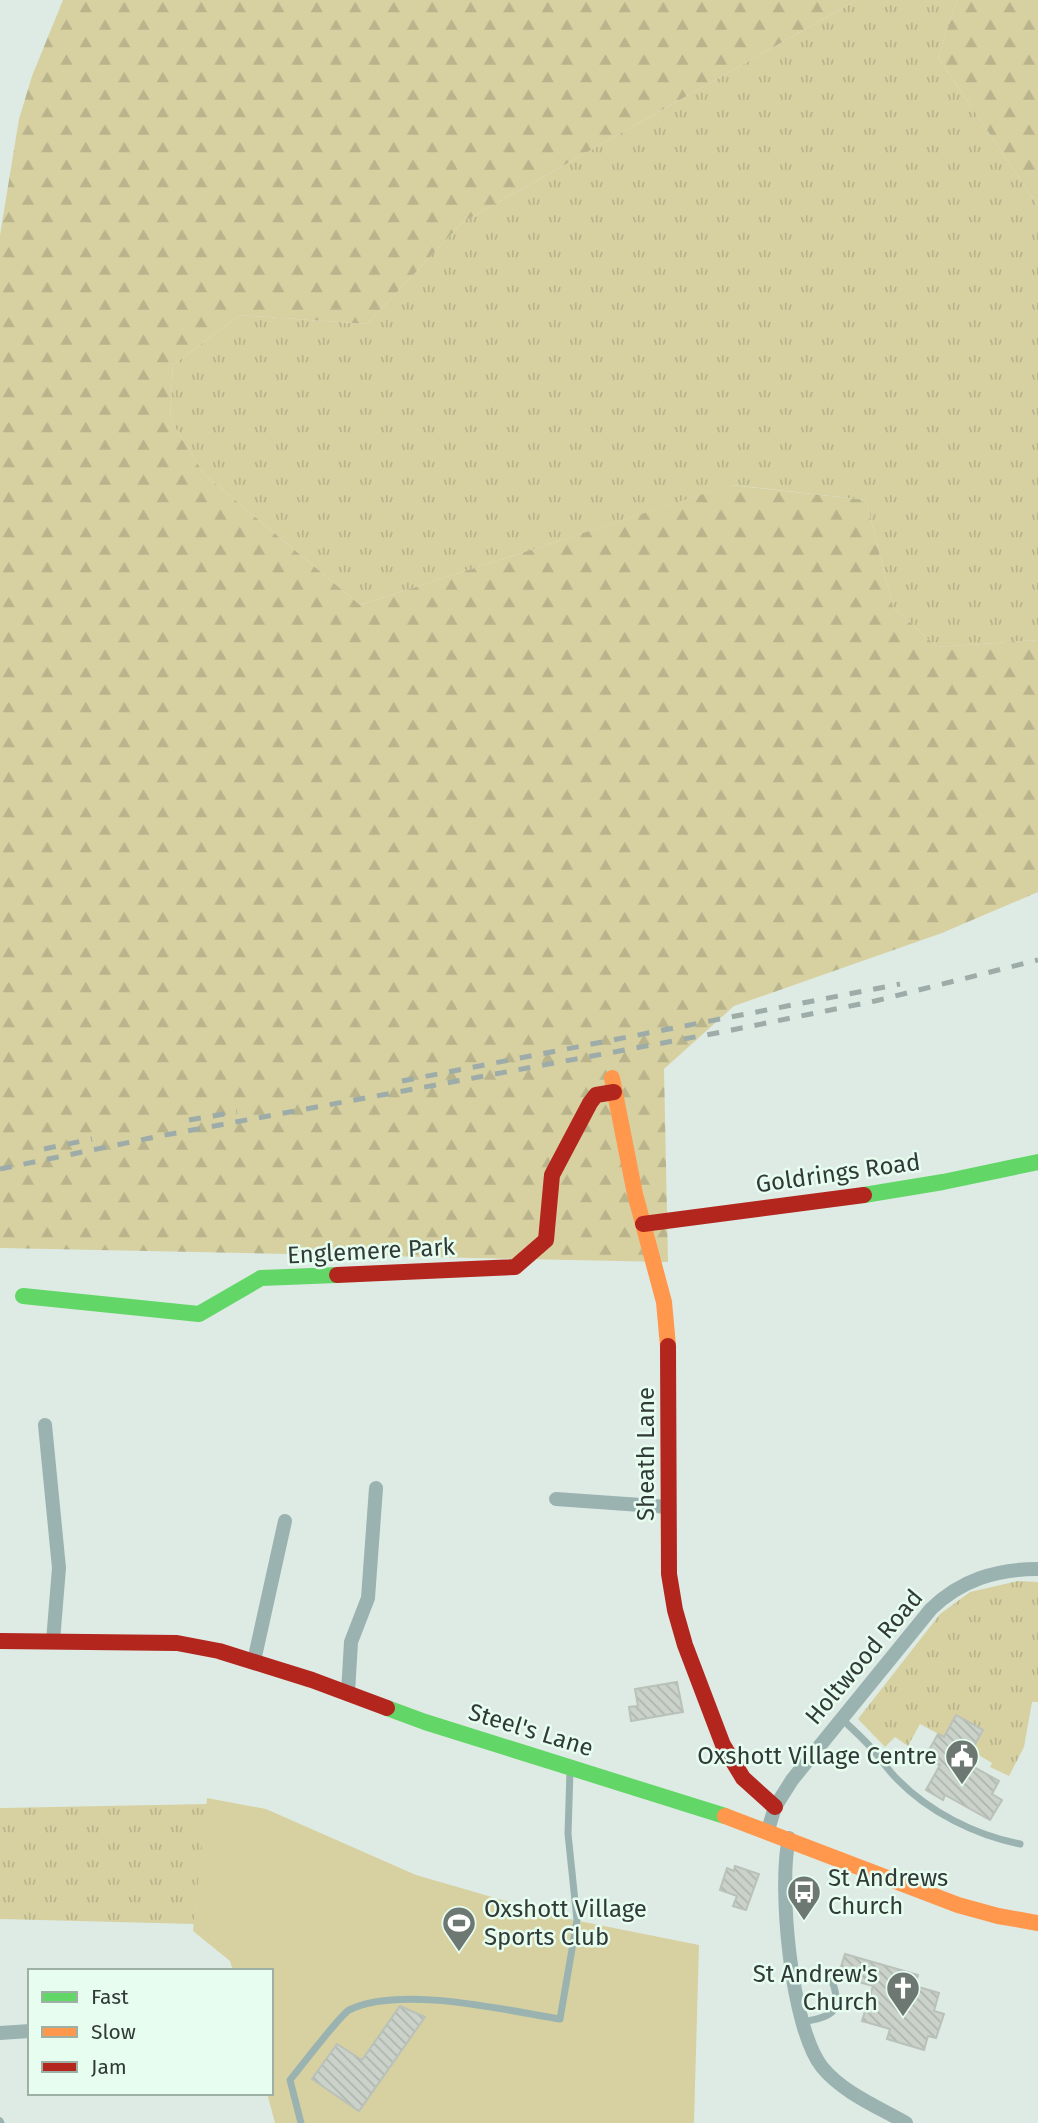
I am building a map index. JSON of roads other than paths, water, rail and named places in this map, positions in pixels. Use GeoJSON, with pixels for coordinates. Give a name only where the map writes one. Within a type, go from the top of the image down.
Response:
{"type":"FeatureCollection","features":[{"type":"Feature","properties":{"kind":"street","name":"Sheath Lane"},"geometry":{"type":"LineString","coordinates":[[613,1085],[635,1194],[664,1302],[668,1338],[671,1597],[698,1680],[725,1749],[740,1774],[775,1807]]}},
{"type":"Feature","properties":{"kind":"street","name":"Englemere Park"},"geometry":{"type":"LineString","coordinates":[[23,1296],[199,1314],[261,1278],[515,1267],[546,1240],[552,1175],[590,1103],[613,1085]]}},
{"type":"Feature","properties":{"kind":"street","name":"Goldrings Road"},"geometry":{"type":"LineString","coordinates":[[643,1224],[891,1191],[1002,1171],[1038,1161]]}},
{"type":"Feature","properties":{"kind":"street"},"geometry":{"type":"LineString","coordinates":[[45,1425],[59,1568],[53,1641]]}},
{"type":"Feature","properties":{"kind":"street"},"geometry":{"type":"LineString","coordinates":[[348,1693],[351,1642],[368,1598],[376,1488]]}},
{"type":"Feature","properties":{"kind":"street"},"geometry":{"type":"LineString","coordinates":[[556,1499],[669,1507]]}},
{"type":"Feature","properties":{"kind":"street"},"geometry":{"type":"LineString","coordinates":[[254,1661],[285,1521]]}},
{"type":"Feature","properties":{"kind":"street","name":"Holtwood Road"},"geometry":{"type":"LineString","coordinates":[[768,1830],[775,1807],[792,1780],[931,1609],[948,1593],[975,1579],[1038,1569]]}},
{"type":"Feature","properties":{"kind":"street","name":"Steel's Lane"},"geometry":{"type":"LineString","coordinates":[[0,1641],[177,1643],[219,1651],[348,1693],[425,1722],[570,1765],[768,1830],[958,1905],[1038,1923]]}},
{"type":"Feature","properties":{"kind":"street"},"geometry":{"type":"LineString","coordinates":[[789,1838],[785,1853],[792,1975],[801,2022],[809,2046],[821,2066],[838,2083],[906,2123]]}},
{"type":"Feature","properties":{"kind":"street"},"geometry":{"type":"LineString","coordinates":[[0,2033],[28,2031]]}},
{"type":"Feature","properties":{"kind":"lane"},"geometry":{"type":"LineString","coordinates":[[842,1719],[871,1747],[897,1780],[929,1804],[969,1829],[992,1838],[1020,1844]]}},
{"type":"Feature","properties":{"kind":"lane"},"geometry":{"type":"LineString","coordinates":[[301,2123],[290,2080],[347,2011],[388,1999],[443,2001],[560,2018],[577,1920],[568,1834],[570,1765]]}},
{"type":"Feature","properties":{"kind":"lane"},"geometry":{"type":"LineString","coordinates":[[801,2022],[825,2018],[834,2012],[838,1997],[832,1981]]}},
{"type":"Feature","properties":{"kind":"railway"},"geometry":{"type":"LineString","coordinates":[[0,1169],[160,1136],[722,1032],[875,1001],[1038,960]]}},
{"type":"Feature","properties":{"kind":"railway"},"geometry":{"type":"LineString","coordinates":[[402,1081],[900,984]]}},
{"type":"Feature","properties":{"kind":"railway"},"geometry":{"type":"LineString","coordinates":[[189,1120],[237,1112]]}},
{"type":"Feature","properties":{"kind":"railway"},"geometry":{"type":"LineString","coordinates":[[44,1149],[92,1139]]}},
{"type":"Feature","properties":{"kind":"place","name":"Oxshott Village Centre"},"geometry":{"type":"Point","coordinates":[962,1786]}},
{"type":"Feature","properties":{"kind":"place","name":"St Andrews Church"},"geometry":{"type":"Point","coordinates":[804,1922]}},
{"type":"Feature","properties":{"kind":"place","name":"Oxshott Village Sports Club"},"geometry":{"type":"Point","coordinates":[459,1953]}},
{"type":"Feature","properties":{"kind":"place","name":"St Andrew's Church"},"geometry":{"type":"Point","coordinates":[903,2018]}}]}
